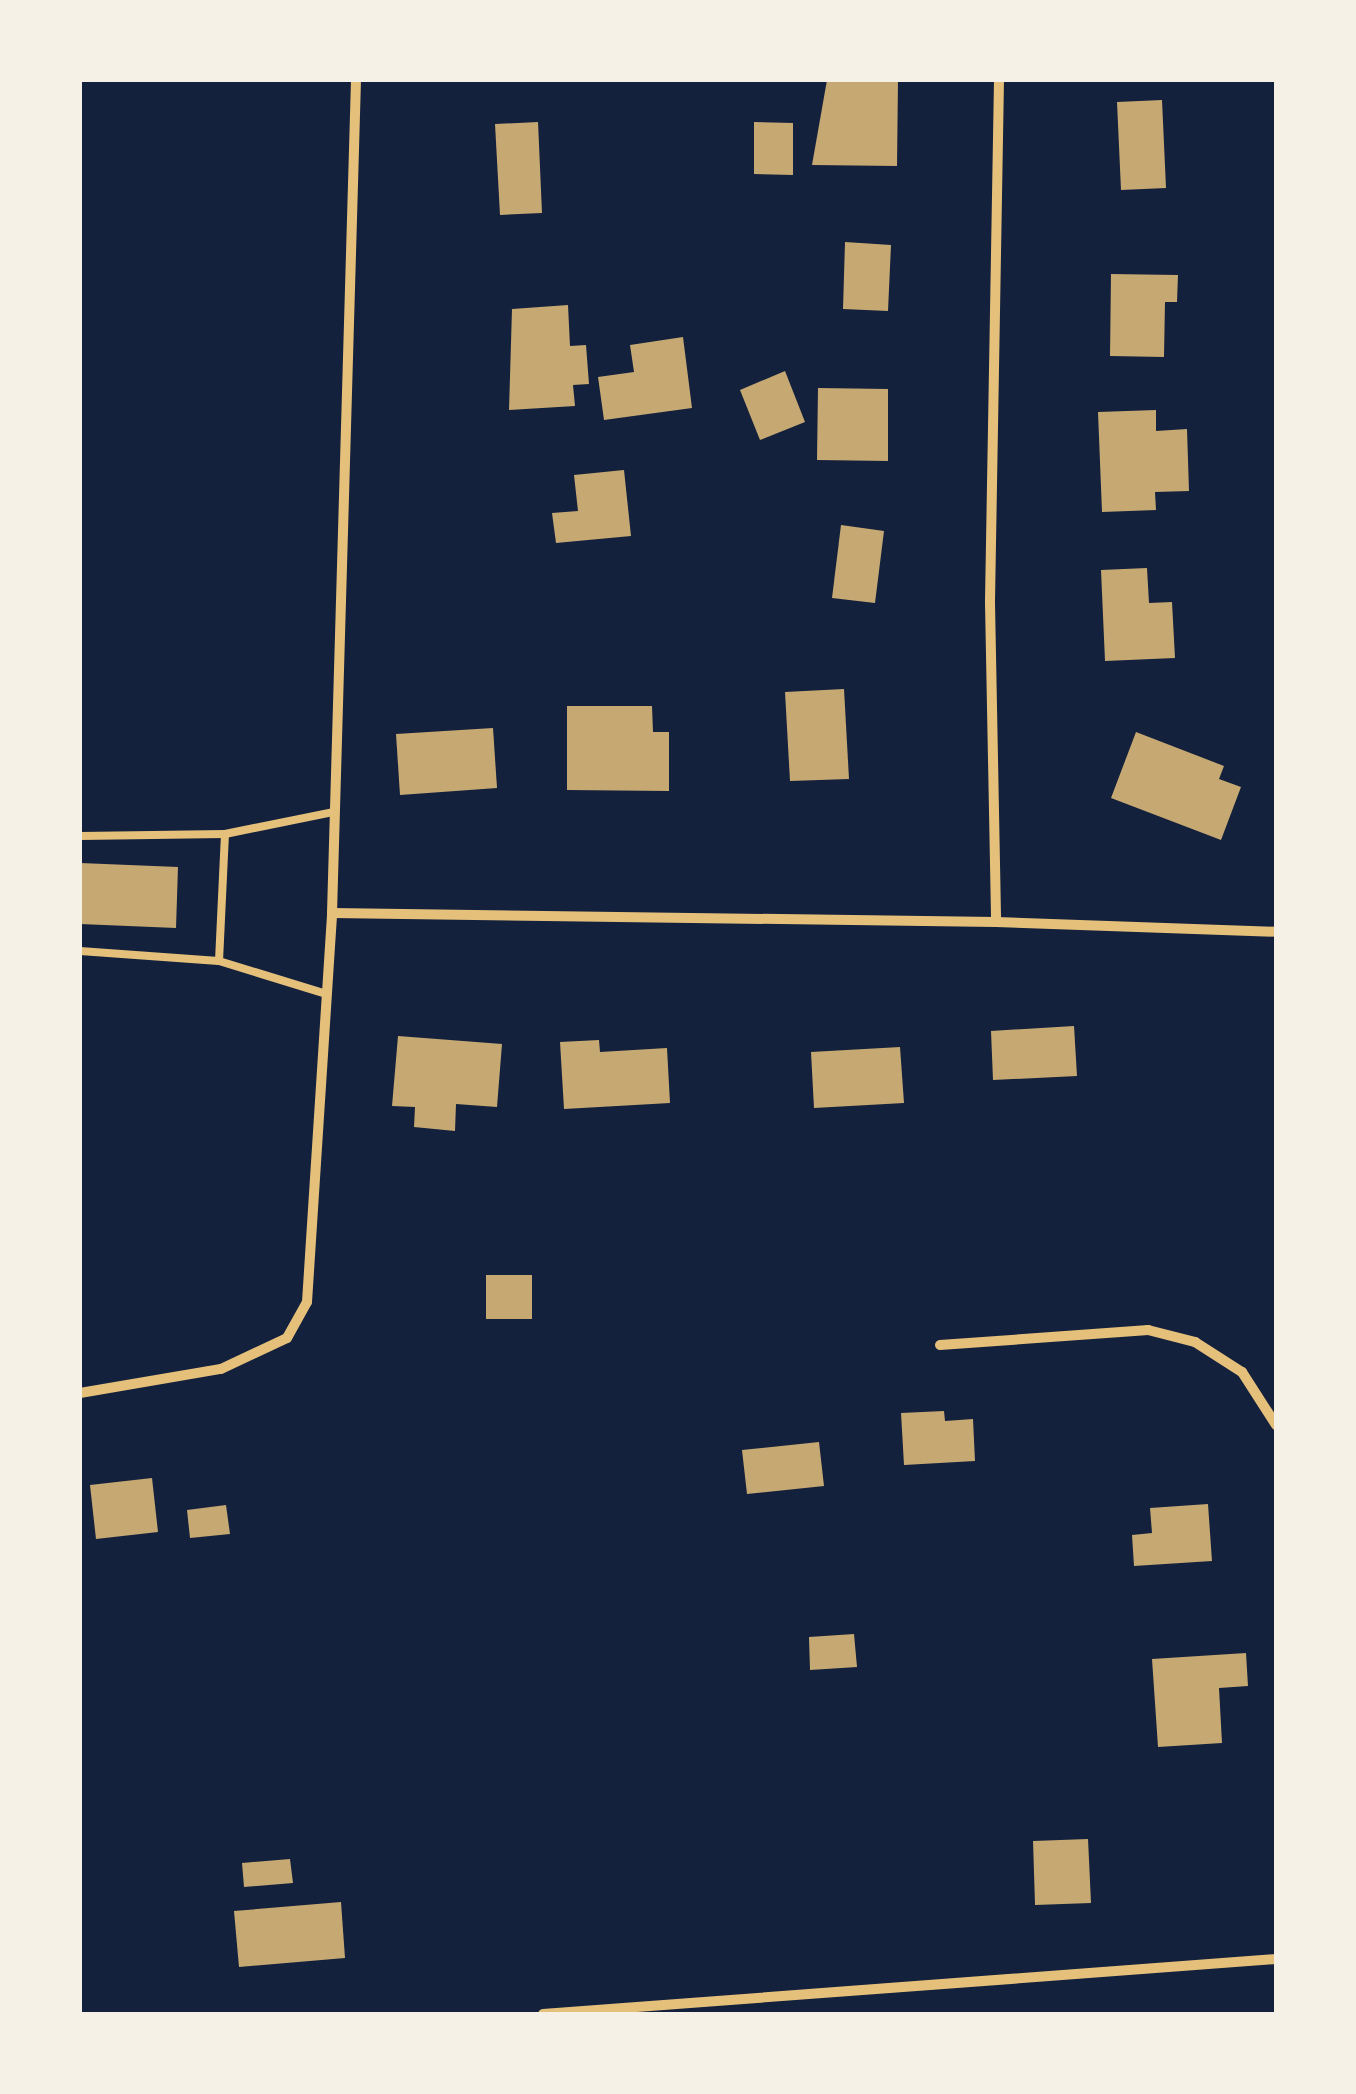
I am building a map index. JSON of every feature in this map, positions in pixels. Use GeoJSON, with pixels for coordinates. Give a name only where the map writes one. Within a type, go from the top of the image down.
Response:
{"type":"FeatureCollection","features":[{"type":"Feature","properties":{"kind":"street"},"geometry":{"type":"LineString","coordinates":[[80,1393],[221,1369],[287,1338],[308,1302],[332,914],[356,80]]}},
{"type":"Feature","properties":{"kind":"street"},"geometry":{"type":"LineString","coordinates":[[996,922],[990,603],[999,80]]}},
{"type":"Feature","properties":{"kind":"street"},"geometry":{"type":"LineString","coordinates":[[332,914],[996,922],[1276,932]]}},
{"type":"Feature","properties":{"kind":"street"},"geometry":{"type":"LineString","coordinates":[[940,1345],[1148,1330],[1195,1342],[1242,1372],[1276,1425]]}},
{"type":"Feature","properties":{"kind":"street"},"geometry":{"type":"LineString","coordinates":[[543,2014],[1276,1959]]}},
{"type":"Feature","properties":{"kind":"lane"},"geometry":{"type":"LineString","coordinates":[[80,836],[225,834],[333,812]]}},
{"type":"Feature","properties":{"kind":"lane"},"geometry":{"type":"LineString","coordinates":[[219,962],[225,834]]}},
{"type":"Feature","properties":{"kind":"lane"},"geometry":{"type":"LineString","coordinates":[[80,952],[219,962],[326,994]]}},
{"type":"Feature","properties":{"kind":"building"},"geometry":{"type":"Polygon","coordinates":[[[827,80],[898,80],[897,166],[812,165],[827,80]]]}},
{"type":"Feature","properties":{"kind":"building"},"geometry":{"type":"Polygon","coordinates":[[[1162,100],[1166,188],[1121,190],[1117,102],[1162,100]]]}},
{"type":"Feature","properties":{"kind":"building"},"geometry":{"type":"Polygon","coordinates":[[[538,122],[542,213],[500,215],[495,124],[538,122]]]}},
{"type":"Feature","properties":{"kind":"building"},"geometry":{"type":"Polygon","coordinates":[[[754,122],[793,123],[793,175],[754,174],[754,122]]]}},
{"type":"Feature","properties":{"kind":"building"},"geometry":{"type":"Polygon","coordinates":[[[845,242],[891,245],[888,311],[843,309],[845,242]]]}},
{"type":"Feature","properties":{"kind":"building"},"geometry":{"type":"Polygon","coordinates":[[[1111,274],[1178,275],[1177,302],[1165,302],[1164,357],[1110,356],[1111,274]]]}},
{"type":"Feature","properties":{"kind":"building"},"geometry":{"type":"Polygon","coordinates":[[[568,305],[570,346],[586,345],[589,384],[573,385],[575,406],[509,410],[512,309],[568,305]]]}},
{"type":"Feature","properties":{"kind":"building"},"geometry":{"type":"Polygon","coordinates":[[[683,337],[692,408],[604,420],[598,377],[634,372],[630,345],[683,337]]]}},
{"type":"Feature","properties":{"kind":"building"},"geometry":{"type":"Polygon","coordinates":[[[785,371],[805,422],[760,440],[740,390],[785,371]]]}},
{"type":"Feature","properties":{"kind":"building"},"geometry":{"type":"Polygon","coordinates":[[[818,388],[888,389],[888,461],[817,460],[818,388]]]}},
{"type":"Feature","properties":{"kind":"building"},"geometry":{"type":"Polygon","coordinates":[[[1156,410],[1156,431],[1187,429],[1189,491],[1155,492],[1156,510],[1102,512],[1098,412],[1156,410]]]}},
{"type":"Feature","properties":{"kind":"building"},"geometry":{"type":"Polygon","coordinates":[[[624,470],[631,536],[556,543],[552,513],[578,511],[574,475],[624,470]]]}},
{"type":"Feature","properties":{"kind":"building"},"geometry":{"type":"Polygon","coordinates":[[[841,525],[884,531],[875,603],[832,598],[841,525]]]}},
{"type":"Feature","properties":{"kind":"building"},"geometry":{"type":"Polygon","coordinates":[[[1147,568],[1149,603],[1172,602],[1175,658],[1105,661],[1101,570],[1147,568]]]}},
{"type":"Feature","properties":{"kind":"building"},"geometry":{"type":"Polygon","coordinates":[[[844,689],[849,779],[790,781],[785,692],[844,689]]]}},
{"type":"Feature","properties":{"kind":"building"},"geometry":{"type":"Polygon","coordinates":[[[567,706],[652,706],[653,732],[669,732],[669,791],[567,790],[567,706]]]}},
{"type":"Feature","properties":{"kind":"building"},"geometry":{"type":"Polygon","coordinates":[[[493,728],[497,788],[400,795],[396,734],[493,728]]]}},
{"type":"Feature","properties":{"kind":"building"},"geometry":{"type":"Polygon","coordinates":[[[1136,732],[1224,766],[1219,779],[1241,787],[1221,840],[1111,798],[1136,732]]]}},
{"type":"Feature","properties":{"kind":"building"},"geometry":{"type":"Polygon","coordinates":[[[80,863],[178,867],[176,928],[80,924],[80,863]]]}},
{"type":"Feature","properties":{"kind":"building"},"geometry":{"type":"Polygon","coordinates":[[[1074,1026],[1077,1076],[993,1080],[991,1031],[1074,1026]]]}},
{"type":"Feature","properties":{"kind":"building"},"geometry":{"type":"Polygon","coordinates":[[[398,1036],[502,1044],[497,1107],[456,1104],[455,1131],[414,1127],[415,1107],[392,1106],[398,1036]]]}},
{"type":"Feature","properties":{"kind":"building"},"geometry":{"type":"Polygon","coordinates":[[[599,1040],[600,1052],[667,1048],[670,1103],[564,1109],[560,1042],[599,1040]]]}},
{"type":"Feature","properties":{"kind":"building"},"geometry":{"type":"Polygon","coordinates":[[[900,1047],[904,1103],[814,1108],[811,1052],[900,1047]]]}},
{"type":"Feature","properties":{"kind":"building"},"geometry":{"type":"Polygon","coordinates":[[[486,1275],[532,1275],[532,1319],[486,1319],[486,1275]]]}},
{"type":"Feature","properties":{"kind":"building"},"geometry":{"type":"Polygon","coordinates":[[[944,1411],[945,1421],[973,1419],[975,1461],[904,1465],[901,1413],[944,1411]]]}},
{"type":"Feature","properties":{"kind":"building"},"geometry":{"type":"Polygon","coordinates":[[[819,1442],[824,1486],[747,1494],[742,1450],[819,1442]]]}},
{"type":"Feature","properties":{"kind":"building"},"geometry":{"type":"Polygon","coordinates":[[[152,1478],[158,1532],[96,1539],[90,1485],[152,1478]]]}},
{"type":"Feature","properties":{"kind":"building"},"geometry":{"type":"Polygon","coordinates":[[[1208,1504],[1212,1561],[1134,1566],[1132,1535],[1152,1533],[1150,1508],[1208,1504]]]}},
{"type":"Feature","properties":{"kind":"building"},"geometry":{"type":"Polygon","coordinates":[[[226,1505],[230,1534],[190,1538],[187,1510],[226,1505]]]}},
{"type":"Feature","properties":{"kind":"building"},"geometry":{"type":"Polygon","coordinates":[[[854,1634],[857,1667],[810,1670],[809,1637],[854,1634]]]}},
{"type":"Feature","properties":{"kind":"building"},"geometry":{"type":"Polygon","coordinates":[[[1246,1653],[1248,1686],[1219,1688],[1222,1743],[1158,1747],[1152,1659],[1246,1653]]]}},
{"type":"Feature","properties":{"kind":"building"},"geometry":{"type":"Polygon","coordinates":[[[1088,1839],[1091,1903],[1035,1905],[1033,1841],[1088,1839]]]}},
{"type":"Feature","properties":{"kind":"building"},"geometry":{"type":"Polygon","coordinates":[[[290,1859],[293,1883],[244,1887],[242,1863],[290,1859]]]}},
{"type":"Feature","properties":{"kind":"building"},"geometry":{"type":"Polygon","coordinates":[[[341,1902],[345,1958],[239,1967],[234,1911],[341,1902]]]}}]}
